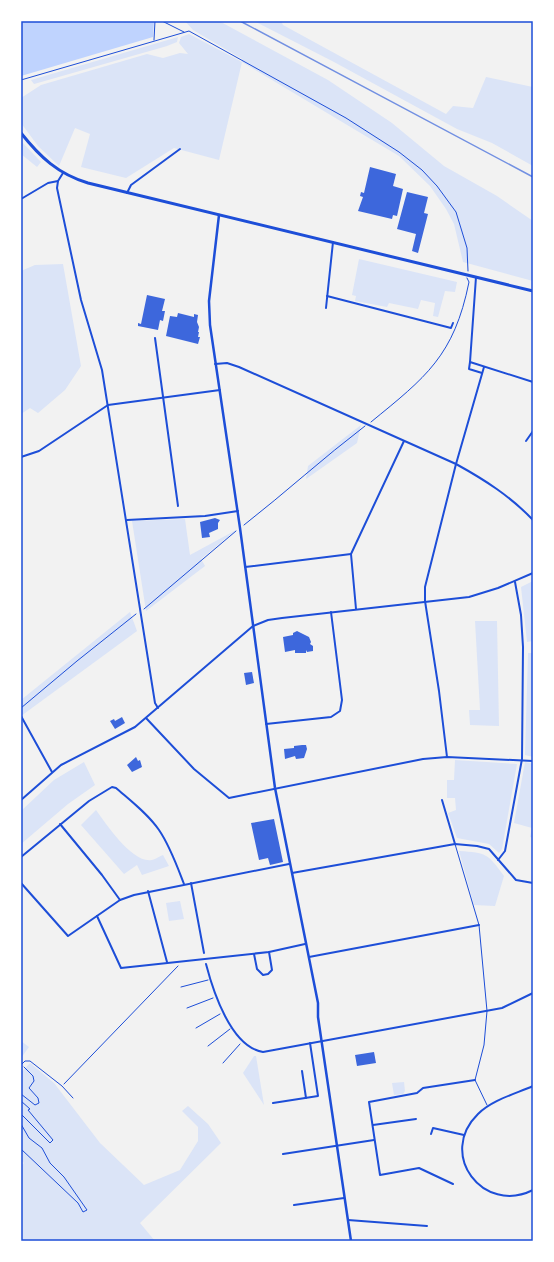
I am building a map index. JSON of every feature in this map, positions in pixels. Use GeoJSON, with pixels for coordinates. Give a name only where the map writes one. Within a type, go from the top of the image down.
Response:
{"type":"FeatureCollection","features":[{"type":"Feature","properties":{"kind":"main road"},"geometry":{"type":"LineString","coordinates":[[21,133],[44,159],[63,173],[88,183],[533,291]]}},
{"type":"Feature","properties":{"kind":"street"},"geometry":{"type":"LineString","coordinates":[[127,193],[132,185],[180,149]]}},
{"type":"Feature","properties":{"kind":"street"},"geometry":{"type":"LineString","coordinates":[[63,173],[58,181],[57,188],[81,300],[102,370],[127,520],[154,700],[158,708]]}},
{"type":"Feature","properties":{"kind":"street"},"geometry":{"type":"LineString","coordinates":[[21,199],[48,183],[58,181]]}},
{"type":"Feature","properties":{"kind":"street"},"geometry":{"type":"LineString","coordinates":[[220,215],[208,308],[215,364],[238,512],[274,788],[318,1003],[318,1017],[351,1241]]}},
{"type":"Feature","properties":{"kind":"street"},"geometry":{"type":"LineString","coordinates":[[326,308],[333,242]]}},
{"type":"Feature","properties":{"kind":"street"},"geometry":{"type":"LineString","coordinates":[[476,277],[469,368],[482,373]]}},
{"type":"Feature","properties":{"kind":"street"},"geometry":{"type":"LineString","coordinates":[[327,296],[451,328],[453,323]]}},
{"type":"Feature","properties":{"kind":"street"},"geometry":{"type":"LineString","coordinates":[[155,338],[178,506]]}},
{"type":"Feature","properties":{"kind":"street"},"geometry":{"type":"LineString","coordinates":[[470,362],[533,382]]}},
{"type":"Feature","properties":{"kind":"street"},"geometry":{"type":"LineString","coordinates":[[215,364],[227,363],[239,367],[456,464],[487,481],[514,501],[533,520]]}},
{"type":"Feature","properties":{"kind":"street"},"geometry":{"type":"LineString","coordinates":[[447,757],[439,691],[425,602],[427,576],[456,464],[484,367]]}},
{"type":"Feature","properties":{"kind":"street"},"geometry":{"type":"LineString","coordinates":[[21,458],[39,451],[108,404],[220,390]]}},
{"type":"Feature","properties":{"kind":"street"},"geometry":{"type":"LineString","coordinates":[[526,441],[533,430]]}},
{"type":"Feature","properties":{"kind":"street"},"geometry":{"type":"LineString","coordinates":[[356,609],[351,554],[404,441]]}},
{"type":"Feature","properties":{"kind":"street"},"geometry":{"type":"LineString","coordinates":[[127,520],[205,516],[238,512]]}},
{"type":"Feature","properties":{"kind":"street"},"geometry":{"type":"LineString","coordinates":[[245,567],[351,554]]}},
{"type":"Feature","properties":{"kind":"street"},"geometry":{"type":"LineString","coordinates":[[21,800],[52,772],[69,760],[131,730],[253,626],[273,619],[474,596],[515,582],[533,573]]}},
{"type":"Feature","properties":{"kind":"street"},"geometry":{"type":"LineString","coordinates":[[498,860],[506,851],[522,759],[522,615],[515,582]]}},
{"type":"Feature","properties":{"kind":"street"},"geometry":{"type":"LineString","coordinates":[[266,724],[331,717],[340,711],[342,700],[331,612]]}},
{"type":"Feature","properties":{"kind":"street"},"geometry":{"type":"LineString","coordinates":[[21,716],[52,772]]}},
{"type":"Feature","properties":{"kind":"street"},"geometry":{"type":"LineString","coordinates":[[146,718],[194,770],[229,798],[270,791],[274,788],[392,764],[447,757],[522,759],[533,761]]}},
{"type":"Feature","properties":{"kind":"street"},"geometry":{"type":"LineString","coordinates":[[21,857],[89,801],[112,788],[116,788],[138,806],[159,829],[184,884]]}},
{"type":"Feature","properties":{"kind":"street"},"geometry":{"type":"LineString","coordinates":[[442,800],[455,844]]}},
{"type":"Feature","properties":{"kind":"street"},"geometry":{"type":"LineString","coordinates":[[60,824],[98,870],[120,900]]}},
{"type":"Feature","properties":{"kind":"street"},"geometry":{"type":"LineString","coordinates":[[291,873],[455,844],[483,847],[488,849],[516,880],[533,883]]}},
{"type":"Feature","properties":{"kind":"street"},"geometry":{"type":"LineString","coordinates":[[21,883],[68,936],[120,900],[148,891],[289,864]]}},
{"type":"Feature","properties":{"kind":"street"},"geometry":{"type":"LineString","coordinates":[[191,883],[204,953]]}},
{"type":"Feature","properties":{"kind":"street"},"geometry":{"type":"LineString","coordinates":[[148,891],[166,962]]}},
{"type":"Feature","properties":{"kind":"street"},"geometry":{"type":"LineString","coordinates":[[97,916],[121,968],[166,962],[181,963],[254,954],[305,944]]}},
{"type":"Feature","properties":{"kind":"street"},"geometry":{"type":"LineString","coordinates":[[308,957],[479,925]]}},
{"type":"Feature","properties":{"kind":"street"},"geometry":{"type":"LineString","coordinates":[[254,954],[257,969],[263,975],[268,974],[272,970],[269,952]]}},
{"type":"Feature","properties":{"kind":"street"},"geometry":{"type":"LineString","coordinates":[[206,964],[215,997],[222,1012],[243,1040],[257,1051],[263,1052],[502,1008],[533,993]]}},
{"type":"Feature","properties":{"kind":"street"},"geometry":{"type":"LineString","coordinates":[[273,1103],[318,1096],[310,1044]]}},
{"type":"Feature","properties":{"kind":"street"},"geometry":{"type":"LineString","coordinates":[[302,1072],[306,1098]]}},
{"type":"Feature","properties":{"kind":"street"},"geometry":{"type":"LineString","coordinates":[[453,1184],[419,1168],[380,1175],[369,1102],[417,1092],[423,1088],[475,1080]]}},
{"type":"Feature","properties":{"kind":"street"},"geometry":{"type":"LineString","coordinates":[[533,1086],[487,1106],[470,1123],[464,1136],[462,1147],[463,1158],[468,1172],[473,1179],[489,1191],[509,1196],[533,1190]]}},
{"type":"Feature","properties":{"kind":"street"},"geometry":{"type":"LineString","coordinates":[[373,1125],[416,1119]]}},
{"type":"Feature","properties":{"kind":"street"},"geometry":{"type":"LineString","coordinates":[[431,1134],[433,1128],[464,1136]]}},
{"type":"Feature","properties":{"kind":"street"},"geometry":{"type":"LineString","coordinates":[[283,1154],[374,1140]]}},
{"type":"Feature","properties":{"kind":"street"},"geometry":{"type":"LineString","coordinates":[[294,1205],[344,1198]]}},
{"type":"Feature","properties":{"kind":"street"},"geometry":{"type":"LineString","coordinates":[[348,1220],[427,1226]]}},
{"type":"Feature","properties":{"kind":"lane"},"geometry":{"type":"LineString","coordinates":[[455,844],[479,925],[487,1011],[484,1045],[475,1080],[487,1106]]}},
{"type":"Feature","properties":{"kind":"lane"},"geometry":{"type":"LineString","coordinates":[[21,1065],[25,1061],[30,1061],[62,1086],[73,1098]]}},
{"type":"Feature","properties":{"kind":"path"},"geometry":{"type":"LineString","coordinates":[[154,41],[155,21]]}},
{"type":"Feature","properties":{"kind":"path"},"geometry":{"type":"LineString","coordinates":[[162,21],[184,32]]}},
{"type":"Feature","properties":{"kind":"path"},"geometry":{"type":"LineString","coordinates":[[21,80],[189,31],[346,118],[399,152],[422,170],[437,186],[456,212],[466,248],[467,279],[469,282],[460,319],[443,353],[434,366],[408,392],[336,448],[275,501],[21,708]]}},
{"type":"Feature","properties":{"kind":"path"},"geometry":{"type":"LineString","coordinates":[[62,1086],[181,963]]}},
{"type":"Feature","properties":{"kind":"path"},"geometry":{"type":"LineString","coordinates":[[181,987],[210,979]]}},
{"type":"Feature","properties":{"kind":"path"},"geometry":{"type":"LineString","coordinates":[[187,1008],[215,997]]}},
{"type":"Feature","properties":{"kind":"path"},"geometry":{"type":"LineString","coordinates":[[196,1028],[222,1012]]}},
{"type":"Feature","properties":{"kind":"path"},"geometry":{"type":"LineString","coordinates":[[208,1046],[232,1027]]}},
{"type":"Feature","properties":{"kind":"path"},"geometry":{"type":"LineString","coordinates":[[223,1063],[243,1040]]}},
{"type":"Feature","properties":{"kind":"path"},"geometry":{"type":"LineString","coordinates":[[21,1065],[33,1076],[34,1081],[29,1088],[38,1098],[39,1103],[35,1105],[21,1094]]}},
{"type":"Feature","properties":{"kind":"path"},"geometry":{"type":"LineString","coordinates":[[21,1102],[30,1109],[28,1110],[54,1140],[50,1143],[21,1114]]}},
{"type":"Feature","properties":{"kind":"path"},"geometry":{"type":"LineString","coordinates":[[21,1124],[29,1138],[42,1148],[50,1163],[64,1177],[87,1210],[82,1212],[78,1203],[21,1149]]}},
{"type":"Feature","properties":{"kind":"shaded area"},"geometry":{"type":"Polygon","coordinates":[[[185,21],[219,21],[328,80],[392,123],[444,166],[497,196],[533,221],[533,281],[463,262],[454,224],[446,209],[430,186],[399,156],[242,62],[242,59],[193,30],[185,21]]]}},
{"type":"Feature","properties":{"kind":"shaded area"},"geometry":{"type":"Polygon","coordinates":[[[254,21],[281,21],[283,25],[446,114],[453,106],[473,108],[486,77],[533,87],[533,166],[492,143],[457,129],[334,62],[254,21]]]}},
{"type":"Feature","properties":{"kind":"shaded area"},"geometry":{"type":"Polygon","coordinates":[[[189,34],[242,62],[219,160],[174,148],[126,178],[81,167],[90,134],[75,128],[59,166],[38,146],[21,123],[21,98],[41,85],[147,54],[163,58],[180,53],[188,54],[179,43],[181,37],[189,34]]]}},
{"type":"Feature","properties":{"kind":"shaded area"},"geometry":{"type":"Polygon","coordinates":[[[178,37],[177,42],[167,46],[34,84],[31,80],[178,37]]]}},
{"type":"Feature","properties":{"kind":"shaded area"},"geometry":{"type":"Polygon","coordinates":[[[21,141],[41,162],[37,167],[21,154],[21,141]]]}},
{"type":"Feature","properties":{"kind":"shaded area"},"geometry":{"type":"Polygon","coordinates":[[[359,259],[457,282],[455,292],[445,291],[438,317],[433,316],[435,303],[421,300],[418,309],[389,303],[387,307],[355,301],[356,296],[352,295],[359,259]]]}},
{"type":"Feature","properties":{"kind":"shaded area"},"geometry":{"type":"Polygon","coordinates":[[[63,264],[81,366],[65,390],[38,413],[30,408],[21,414],[21,271],[35,265],[63,264]]]}},
{"type":"Feature","properties":{"kind":"shaded area"},"geometry":{"type":"Polygon","coordinates":[[[361,425],[357,443],[306,479],[308,466],[361,425]]]}},
{"type":"Feature","properties":{"kind":"shaded area"},"geometry":{"type":"Polygon","coordinates":[[[185,519],[190,555],[236,530],[201,559],[205,566],[146,611],[132,521],[185,519]]]}},
{"type":"Feature","properties":{"kind":"shaded area"},"geometry":{"type":"Polygon","coordinates":[[[533,581],[533,641],[527,642],[521,587],[533,581]]]}},
{"type":"Feature","properties":{"kind":"shaded area"},"geometry":{"type":"Polygon","coordinates":[[[130,612],[137,631],[21,716],[21,700],[130,612]]]}},
{"type":"Feature","properties":{"kind":"shaded area"},"geometry":{"type":"Polygon","coordinates":[[[475,621],[497,621],[499,726],[470,725],[469,710],[480,710],[475,621]]]}},
{"type":"Feature","properties":{"kind":"shaded area"},"geometry":{"type":"Polygon","coordinates":[[[528,653],[533,653],[533,757],[525,755],[528,653]]]}},
{"type":"Feature","properties":{"kind":"shaded area"},"geometry":{"type":"Polygon","coordinates":[[[455,760],[517,764],[502,849],[499,853],[489,844],[457,838],[448,813],[456,810],[455,798],[447,798],[447,780],[454,780],[455,760]]]}},
{"type":"Feature","properties":{"kind":"shaded area"},"geometry":{"type":"Polygon","coordinates":[[[84,762],[95,785],[68,804],[21,844],[21,811],[54,780],[84,762]]]}},
{"type":"Feature","properties":{"kind":"shaded area"},"geometry":{"type":"Polygon","coordinates":[[[525,762],[533,764],[533,838],[530,837],[532,828],[514,823],[525,762]]]}},
{"type":"Feature","properties":{"kind":"shaded area"},"geometry":{"type":"Polygon","coordinates":[[[96,810],[129,850],[145,860],[152,860],[163,855],[169,866],[142,875],[137,865],[124,874],[81,825],[96,810]]]}},
{"type":"Feature","properties":{"kind":"shaded area"},"geometry":{"type":"Polygon","coordinates":[[[459,851],[486,856],[494,863],[504,876],[495,906],[474,905],[459,851]]]}},
{"type":"Feature","properties":{"kind":"shaded area"},"geometry":{"type":"Polygon","coordinates":[[[180,901],[184,919],[169,921],[166,903],[180,901]]]}},
{"type":"Feature","properties":{"kind":"shaded area"},"geometry":{"type":"Polygon","coordinates":[[[21,1041],[29,1047],[21,1058],[21,1041]]]}},
{"type":"Feature","properties":{"kind":"shaded area"},"geometry":{"type":"Polygon","coordinates":[[[254,1056],[256,1056],[264,1105],[243,1073],[254,1056]]]}},
{"type":"Feature","properties":{"kind":"shaded area"},"geometry":{"type":"Polygon","coordinates":[[[30,1063],[54,1083],[100,1143],[144,1185],[180,1170],[198,1141],[198,1127],[182,1111],[188,1106],[208,1124],[221,1143],[140,1223],[155,1241],[21,1241],[21,1166],[24,1163],[21,1160],[21,1073],[30,1063]]]}},
{"type":"Feature","properties":{"kind":"shaded area"},"geometry":{"type":"Polygon","coordinates":[[[404,1082],[405,1091],[403,1094],[394,1095],[392,1083],[404,1082]]]}},
{"type":"Feature","properties":{"kind":"water"},"geometry":{"type":"Polygon","coordinates":[[[21,21],[154,21],[153,37],[21,76],[21,21]]]}},
{"type":"Feature","properties":{"kind":"building"},"geometry":{"type":"Polygon","coordinates":[[[370,167],[396,174],[393,186],[403,189],[397,216],[393,215],[392,219],[358,211],[363,197],[360,196],[361,192],[364,193],[370,167]]]}},
{"type":"Feature","properties":{"kind":"building"},"geometry":{"type":"Polygon","coordinates":[[[407,192],[428,197],[424,213],[428,214],[418,253],[412,251],[416,234],[397,229],[407,192]]]}},
{"type":"Feature","properties":{"kind":"building"},"geometry":{"type":"Polygon","coordinates":[[[147,295],[165,299],[162,311],[165,311],[163,321],[160,320],[158,330],[138,326],[138,323],[141,324],[147,295]]]}},
{"type":"Feature","properties":{"kind":"building"},"geometry":{"type":"Polygon","coordinates":[[[178,313],[194,317],[194,314],[198,315],[198,337],[200,337],[198,344],[166,336],[170,316],[177,317],[178,313]]]}},
{"type":"Feature","properties":{"kind":"building"},"geometry":{"type":"Polygon","coordinates":[[[215,518],[220,520],[218,523],[218,529],[209,533],[210,537],[202,538],[200,522],[215,518]]]}},
{"type":"Feature","properties":{"kind":"building"},"geometry":{"type":"Polygon","coordinates":[[[297,631],[309,637],[311,642],[310,644],[313,646],[313,651],[307,652],[306,650],[306,653],[295,653],[295,650],[285,652],[283,637],[293,635],[293,633],[297,631]]]}},
{"type":"Feature","properties":{"kind":"building"},"geometry":{"type":"Polygon","coordinates":[[[252,672],[254,683],[246,685],[244,673],[252,672]]]}},
{"type":"Feature","properties":{"kind":"building"},"geometry":{"type":"Polygon","coordinates":[[[122,717],[125,723],[115,729],[110,721],[114,719],[115,721],[122,717]]]}},
{"type":"Feature","properties":{"kind":"building"},"geometry":{"type":"Polygon","coordinates":[[[306,745],[307,749],[304,758],[296,759],[295,756],[285,759],[284,749],[306,745]]]}},
{"type":"Feature","properties":{"kind":"building"},"geometry":{"type":"Polygon","coordinates":[[[136,757],[138,761],[140,760],[142,767],[132,772],[127,765],[136,757]]]}},
{"type":"Feature","properties":{"kind":"building"},"geometry":{"type":"Polygon","coordinates":[[[274,819],[283,862],[270,865],[268,858],[259,860],[251,823],[274,819]]]}},
{"type":"Feature","properties":{"kind":"building"},"geometry":{"type":"Polygon","coordinates":[[[374,1052],[376,1063],[357,1066],[355,1055],[374,1052]]]}},
{"type":"Feature","properties":{"kind":"railway"},"geometry":{"type":"LineString","coordinates":[[240,21],[533,177]]}}]}
